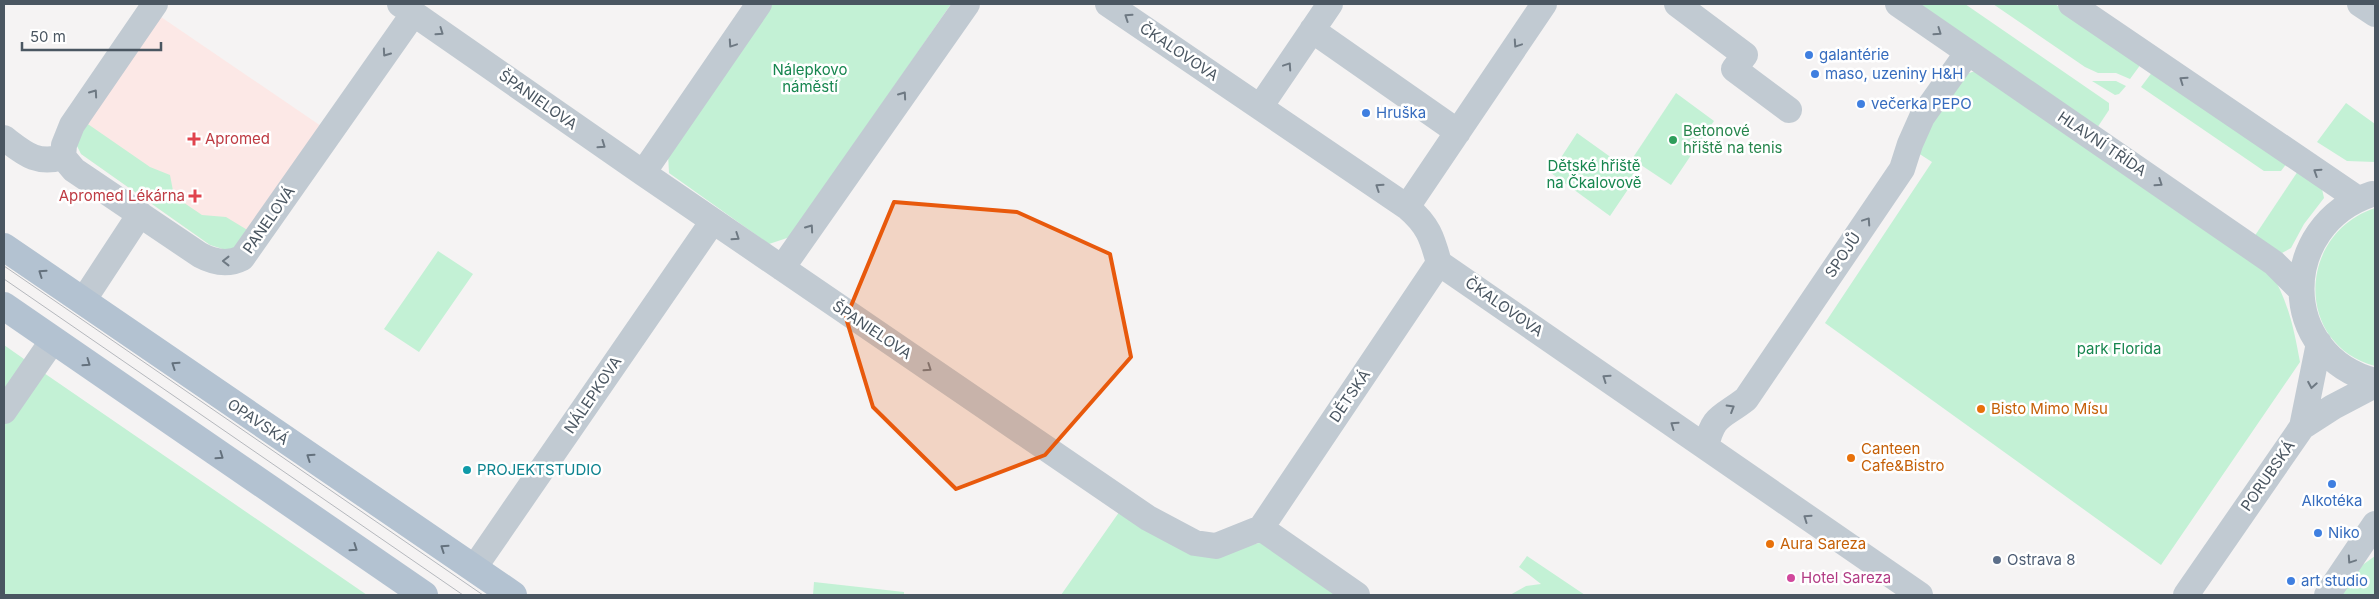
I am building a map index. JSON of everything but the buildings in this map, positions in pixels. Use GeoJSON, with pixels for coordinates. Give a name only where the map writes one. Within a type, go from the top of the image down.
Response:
{"type":"FeatureCollection","features":[{"type":"Feature","properties":{"kind":"main road","name":"OPAVSKÁ"},"geometry":{"type":"LineString","coordinates":[[4,247],[514,595]]}},
{"type":"Feature","properties":{"kind":"main road"},"geometry":{"type":"LineString","coordinates":[[4,306],[424,595]]}},
{"type":"Feature","properties":{"kind":"street"},"geometry":{"type":"LineString","coordinates":[[4,138],[30,157],[51,160],[65,145],[155,4]]}},
{"type":"Feature","properties":{"kind":"street"},"geometry":{"type":"LineString","coordinates":[[643,173],[759,4]]}},
{"type":"Feature","properties":{"kind":"street"},"geometry":{"type":"LineString","coordinates":[[782,268],[967,4]]}},
{"type":"Feature","properties":{"kind":"street","name":"ČKALOVOVA"},"geometry":{"type":"LineString","coordinates":[[1108,4],[1408,206],[1423,221],[1434,242],[1439,263],[1920,595]]}},
{"type":"Feature","properties":{"kind":"street"},"geometry":{"type":"LineString","coordinates":[[1260,107],[1330,4]]}},
{"type":"Feature","properties":{"kind":"street"},"geometry":{"type":"LineString","coordinates":[[1408,206],[1544,4]]}},
{"type":"Feature","properties":{"kind":"street"},"geometry":{"type":"LineString","coordinates":[[1677,4],[1745,55],[1734,69],[1789,110]]}},
{"type":"Feature","properties":{"kind":"street","name":"HLAVNÍ TŘÍDA"},"geometry":{"type":"LineString","coordinates":[[1898,4],[2274,262],[2301,290]]}},
{"type":"Feature","properties":{"kind":"street"},"geometry":{"type":"LineString","coordinates":[[2071,4],[2367,196]]}},
{"type":"Feature","properties":{"kind":"street"},"geometry":{"type":"LineString","coordinates":[[2360,4],[2375,14]]}},
{"type":"Feature","properties":{"kind":"street","name":"PANELOVÁ"},"geometry":{"type":"LineString","coordinates":[[65,145],[74,170],[208,259],[225,262],[242,258],[407,8]]}},
{"type":"Feature","properties":{"kind":"street","name":"ŠPANIELOVA"},"geometry":{"type":"LineString","coordinates":[[407,8],[643,173],[1148,518],[1195,543],[1216,546],[1261,528]]}},
{"type":"Feature","properties":{"kind":"street"},"geometry":{"type":"LineString","coordinates":[[1312,30],[1458,132]]}},
{"type":"Feature","properties":{"kind":"street","name":"SPOJŮ"},"geometry":{"type":"LineString","coordinates":[[1706,448],[1712,427],[1723,413],[1746,399],[1902,169],[1910,144],[1922,117],[1968,52]]}},
{"type":"Feature","properties":{"kind":"street"},"geometry":{"type":"LineString","coordinates":[[2367,196],[2341,208],[2327,220],[2307,253],[2302,271],[2301,290],[2303,309],[2309,326],[2319,343],[2331,357],[2346,369],[2375,380]]}},
{"type":"Feature","properties":{"kind":"street"},"geometry":{"type":"LineString","coordinates":[[82,301],[140,214]]}},
{"type":"Feature","properties":{"kind":"street","name":"NÁLEPKOVA"},"geometry":{"type":"LineString","coordinates":[[474,568],[713,221]]}},
{"type":"Feature","properties":{"kind":"street","name":"DĚTSKÁ"},"geometry":{"type":"LineString","coordinates":[[1261,528],[1439,263]]}},
{"type":"Feature","properties":{"kind":"street"},"geometry":{"type":"LineString","coordinates":[[4,411],[53,340]]}},
{"type":"Feature","properties":{"kind":"street","name":"PORUBSKÁ"},"geometry":{"type":"LineString","coordinates":[[2187,595],[2302,427],[2319,343]]}},
{"type":"Feature","properties":{"kind":"street"},"geometry":{"type":"LineString","coordinates":[[2302,427],[2333,406],[2375,385]]}},
{"type":"Feature","properties":{"kind":"street"},"geometry":{"type":"LineString","coordinates":[[2327,595],[2375,524]]}},
{"type":"Feature","properties":{"kind":"street"},"geometry":{"type":"LineString","coordinates":[[1261,528],[1357,595]]}},
{"type":"Feature","properties":{"kind":"highlighted area"},"geometry":{"type":"Polygon","coordinates":[[[894,202],[1017,212],[1110,254],[1131,357],[1045,455],[956,489],[873,407],[846,318],[894,202]]]}},
{"type":"Feature","properties":{"kind":"shaded area","name":"Apromed"},"geometry":{"type":"Polygon","coordinates":[[[161,17],[321,126],[251,228],[210,245],[81,154],[80,123],[161,17]]]}},
{"type":"Feature","properties":{"kind":"green space","name":"Nálepkovo náměstí"},"geometry":{"type":"Polygon","coordinates":[[[772,4],[951,4],[790,237],[769,244],[669,173],[668,154],[772,4]]]}},
{"type":"Feature","properties":{"kind":"green space"},"geometry":{"type":"Polygon","coordinates":[[[1916,4],[1965,4],[2109,103],[2109,110],[2097,128],[1916,4]]]}},
{"type":"Feature","properties":{"kind":"green space"},"geometry":{"type":"Polygon","coordinates":[[[1993,4],[2055,4],[2141,64],[2130,79],[2116,73],[2098,73],[2085,67],[1993,4]]]}},
{"type":"Feature","properties":{"kind":"green space"},"geometry":{"type":"Polygon","coordinates":[[[2153,71],[2287,163],[2281,171],[2264,171],[2141,87],[2153,71]]]}},
{"type":"Feature","properties":{"kind":"green space","name":"park Florida"},"geometry":{"type":"Polygon","coordinates":[[[1980,72],[2269,270],[2286,303],[2293,326],[2300,362],[2161,565],[1825,323],[1932,162],[1918,153],[1916,148],[1964,75],[1980,72]]]}},
{"type":"Feature","properties":{"kind":"green space"},"geometry":{"type":"Polygon","coordinates":[[[2092,81],[2116,81],[2126,86],[2119,94],[2115,95],[2092,81]]]}},
{"type":"Feature","properties":{"kind":"green space","name":"Betonové hřiště na tenis"},"geometry":{"type":"Polygon","coordinates":[[[1676,93],[1714,121],[1671,185],[1632,159],[1676,93]]]}},
{"type":"Feature","properties":{"kind":"green space"},"geometry":{"type":"Polygon","coordinates":[[[2346,103],[2375,124],[2375,162],[2347,161],[2317,142],[2346,103]]]}},
{"type":"Feature","properties":{"kind":"green space"},"geometry":{"type":"Polygon","coordinates":[[[82,120],[150,167],[170,175],[174,196],[202,215],[226,217],[254,234],[229,251],[210,245],[81,154],[76,144],[82,120]]]}},
{"type":"Feature","properties":{"kind":"green space","name":"Dětské hřiště na Čkalovově"},"geometry":{"type":"Polygon","coordinates":[[[1577,133],[1637,176],[1610,216],[1551,173],[1577,133]]]}},
{"type":"Feature","properties":{"kind":"green space"},"geometry":{"type":"Polygon","coordinates":[[[2298,171],[2322,189],[2324,198],[2304,224],[2291,248],[2282,253],[2254,237],[2298,171]]]}},
{"type":"Feature","properties":{"kind":"green space"},"geometry":{"type":"Polygon","coordinates":[[[2375,208],[2375,366],[2349,354],[2330,336],[2319,313],[2315,288],[2319,264],[2331,241],[2349,221],[2375,208]]]}},
{"type":"Feature","properties":{"kind":"green space"},"geometry":{"type":"Polygon","coordinates":[[[438,251],[473,274],[419,352],[384,329],[438,251]]]}},
{"type":"Feature","properties":{"kind":"green space"},"geometry":{"type":"Polygon","coordinates":[[[4,345],[44,373],[367,595],[4,595],[4,345]]]}},
{"type":"Feature","properties":{"kind":"green space"},"geometry":{"type":"Polygon","coordinates":[[[1122,508],[1204,557],[1263,542],[1339,595],[1061,595],[1122,508]]]}},
{"type":"Feature","properties":{"kind":"green space"},"geometry":{"type":"Polygon","coordinates":[[[1527,556],[1585,595],[1510,595],[1526,586],[1541,584],[1519,567],[1527,556]]]}},
{"type":"Feature","properties":{"kind":"green space"},"geometry":{"type":"Polygon","coordinates":[[[2375,556],[2375,595],[2341,595],[2361,566],[2375,556]]]}},
{"type":"Feature","properties":{"kind":"green space"},"geometry":{"type":"Polygon","coordinates":[[[814,582],[904,592],[904,595],[813,595],[814,582]]]}},
{"type":"Feature","properties":{"kind":"tram line"},"geometry":{"type":"LineString","coordinates":[[4,266],[483,595]]}},
{"type":"Feature","properties":{"kind":"tram line"},"geometry":{"type":"LineString","coordinates":[[4,279],[463,595]]}},
{"type":"Feature","properties":{"kind":"place","name":"galantérie"},"geometry":{"type":"Point","coordinates":[1809,55]}},
{"type":"Feature","properties":{"kind":"place","name":"maso, uzeniny H&H"},"geometry":{"type":"Point","coordinates":[1815,74]}},
{"type":"Feature","properties":{"kind":"place","name":"večerka PEPO"},"geometry":{"type":"Point","coordinates":[1861,104]}},
{"type":"Feature","properties":{"kind":"place","name":"Hruška"},"geometry":{"type":"Point","coordinates":[1366,113]}},
{"type":"Feature","properties":{"kind":"place","name":"Apromed"},"geometry":{"type":"Point","coordinates":[194,139]}},
{"type":"Feature","properties":{"kind":"place","name":"Betonové hřiště na tenis"},"geometry":{"type":"Point","coordinates":[1673,140]}},
{"type":"Feature","properties":{"kind":"place","name":"Apromed Lékárna"},"geometry":{"type":"Point","coordinates":[195,196]}},
{"type":"Feature","properties":{"kind":"place","name":"Bisto Mimo Mísu"},"geometry":{"type":"Point","coordinates":[1981,409]}},
{"type":"Feature","properties":{"kind":"place","name":"Canteen Cafe&Bistro"},"geometry":{"type":"Point","coordinates":[1851,458]}},
{"type":"Feature","properties":{"kind":"place","name":"PROJEKTSTUDIO"},"geometry":{"type":"Point","coordinates":[467,470]}},
{"type":"Feature","properties":{"kind":"place","name":"Alkotéka"},"geometry":{"type":"Point","coordinates":[2332,484]}},
{"type":"Feature","properties":{"kind":"place","name":"Niko"},"geometry":{"type":"Point","coordinates":[2318,533]}},
{"type":"Feature","properties":{"kind":"place","name":"Aura Sareza"},"geometry":{"type":"Point","coordinates":[1770,544]}},
{"type":"Feature","properties":{"kind":"place","name":"Ostrava 8"},"geometry":{"type":"Point","coordinates":[1997,560]}},
{"type":"Feature","properties":{"kind":"place","name":"Hotel Sareza"},"geometry":{"type":"Point","coordinates":[1791,578]}},
{"type":"Feature","properties":{"kind":"place","name":"art studio"},"geometry":{"type":"Point","coordinates":[2291,581]}}]}
